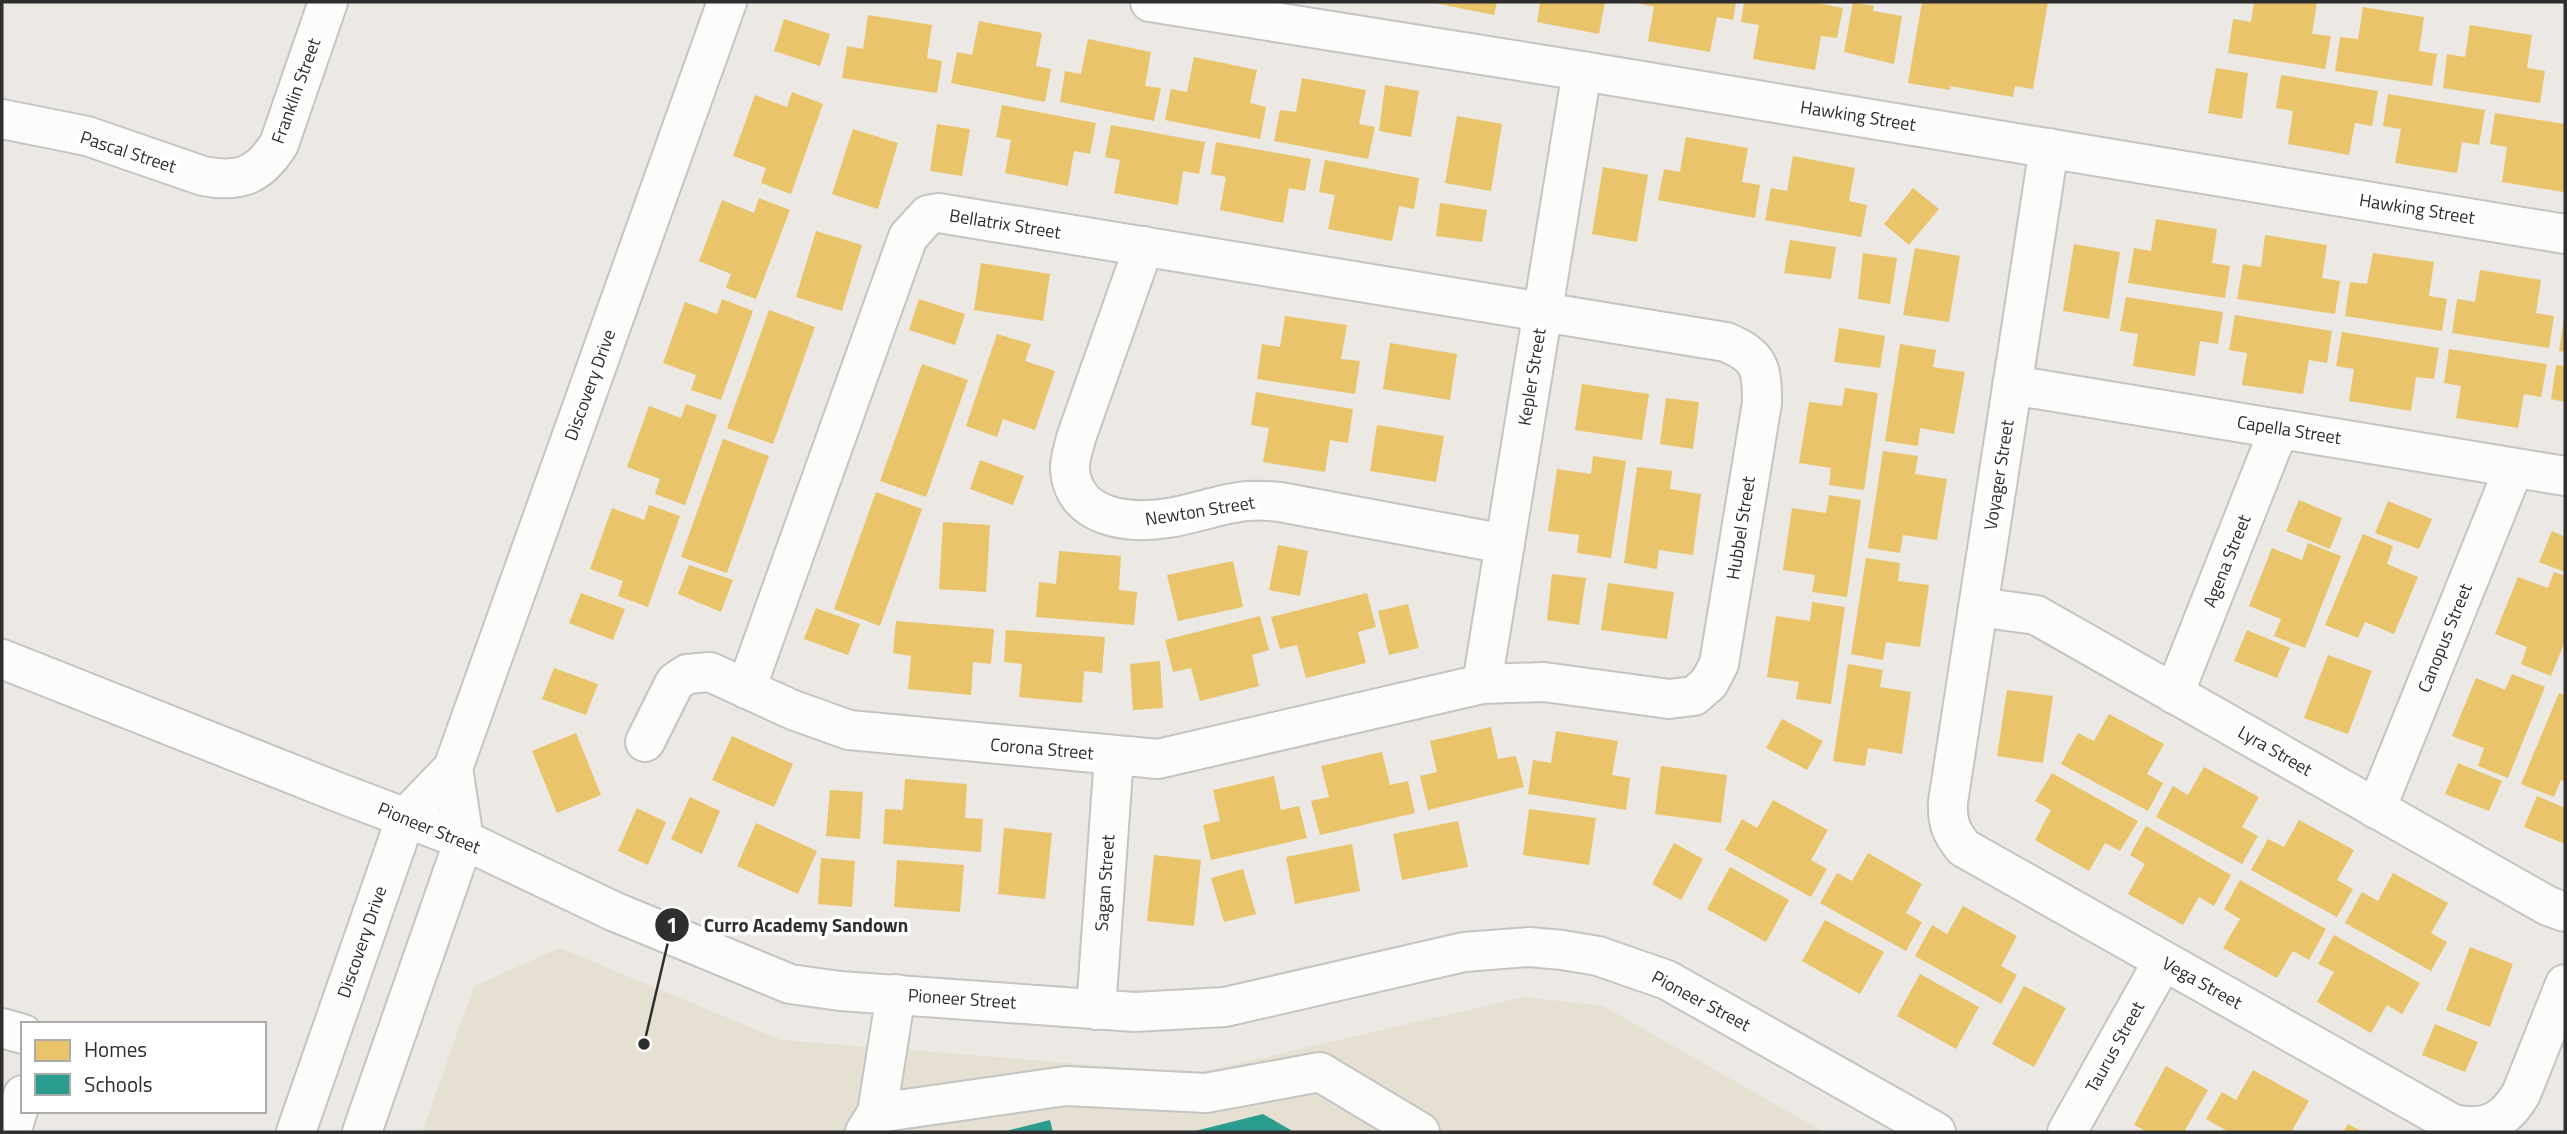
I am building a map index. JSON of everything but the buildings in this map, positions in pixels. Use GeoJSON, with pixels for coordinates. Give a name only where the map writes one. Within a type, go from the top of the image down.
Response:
{"type":"FeatureCollection","features":[{"type":"Feature","properties":{"kind":"street","name":"Franklin Street"},"geometry":{"type":"LineString","coordinates":[[253,172],[269,160],[279,144],[328,2]]}},
{"type":"Feature","properties":{"kind":"street","name":"Discovery Drive"},"geometry":{"type":"LineString","coordinates":[[296,1132],[406,817],[453,768],[727,2]]}},
{"type":"Feature","properties":{"kind":"street","name":"Hawking Street"},"geometry":{"type":"LineString","coordinates":[[1150,2],[1243,10],[1582,71],[2565,234]]}},
{"type":"Feature","properties":{"kind":"street","name":"Kepler Street"},"geometry":{"type":"LineString","coordinates":[[1482,684],[1582,71]]}},
{"type":"Feature","properties":{"kind":"street","name":"Pascal Street"},"geometry":{"type":"LineString","coordinates":[[2,119],[87,136],[219,180],[237,179],[253,172]]}},
{"type":"Feature","properties":{"kind":"street","name":"Voyager Street"},"geometry":{"type":"LineString","coordinates":[[1948,802],[2049,148]]}},
{"type":"Feature","properties":{"kind":"street","name":"Bellatrix Street"},"geometry":{"type":"LineString","coordinates":[[746,689],[908,237],[928,215],[939,213],[1542,312]]}},
{"type":"Feature","properties":{"kind":"street","name":"Newton Street"},"geometry":{"type":"LineString","coordinates":[[1144,246],[1076,438],[1070,466],[1072,485],[1080,499],[1091,509],[1133,520],[1169,518],[1250,500],[1280,502],[1505,544]]}},
{"type":"Feature","properties":{"kind":"street","name":"Hubbel Street"},"geometry":{"type":"LineString","coordinates":[[1482,684],[1544,681],[1669,699],[1694,696],[1709,683],[1719,664],[1762,403],[1759,365],[1742,349],[1726,342],[1542,312]]}},
{"type":"Feature","properties":{"kind":"street","name":"Capella Street"},"geometry":{"type":"LineString","coordinates":[[2012,385],[2565,476]]}},
{"type":"Feature","properties":{"kind":"street","name":"Agena Street"},"geometry":{"type":"LineString","coordinates":[[2174,694],[2279,429]]}},
{"type":"Feature","properties":{"kind":"street","name":"Canopus Street"},"geometry":{"type":"LineString","coordinates":[[2376,809],[2514,468]]}},
{"type":"Feature","properties":{"kind":"street","name":"Lyra Street"},"geometry":{"type":"LineString","coordinates":[[1978,607],[2036,615],[2548,906],[2565,912]]}},
{"type":"Feature","properties":{"kind":"street","name":"Pioneer Street"},"geometry":{"type":"LineString","coordinates":[[4,667],[464,840],[580,896],[766,976],[814,989],[1135,1012],[1225,1007],[1464,952],[1529,947],[1562,950],[1598,956],[1667,980],[1936,1132]]}},
{"type":"Feature","properties":{"kind":"street","name":"Corona Street"},"geometry":{"type":"LineString","coordinates":[[645,743],[675,682],[688,674],[710,672],[793,710],[849,730],[1158,759],[1482,684]]}},
{"type":"Feature","properties":{"kind":"street","name":"Sagan Street"},"geometry":{"type":"LineString","coordinates":[[1096,1010],[1114,756]]}},
{"type":"Feature","properties":{"kind":"street","name":"Discovery Drive"},"geometry":{"type":"LineString","coordinates":[[362,1132],[464,840],[453,768]]}},
{"type":"Feature","properties":{"kind":"street","name":"Vega Street"},"geometry":{"type":"LineString","coordinates":[[1948,802],[1947,819],[1952,835],[1964,848],[2453,1124],[2471,1128],[2488,1125],[2502,1118],[2514,1107],[2565,984]]}},
{"type":"Feature","properties":{"kind":"street","name":"Taurus Street"},"geometry":{"type":"LineString","coordinates":[[2067,1132],[2164,961]]}},
{"type":"Feature","properties":{"kind":"street"},"geometry":{"type":"LineString","coordinates":[[896,994],[871,1123],[1066,1086],[1206,1093],[1320,1072],[1420,1132]]}},
{"type":"Feature","properties":{"kind":"street"},"geometry":{"type":"LineString","coordinates":[[2,1028],[21,1033]]}},
{"type":"Feature","properties":{"kind":"street"},"geometry":{"type":"LineString","coordinates":[[11,1132],[21,1101]]}},
{"type":"Feature","properties":{"kind":"shaded area"},"geometry":{"type":"Polygon","coordinates":[[[560,948],[781,1040],[1197,1073],[1524,997],[1603,1006],[1824,1132],[422,1132],[474,986],[560,948]]]}},
{"type":"Feature","properties":{"kind":"place","name":"Curro Academy Sandown"},"geometry":{"type":"Point","coordinates":[644,1044]}}]}
